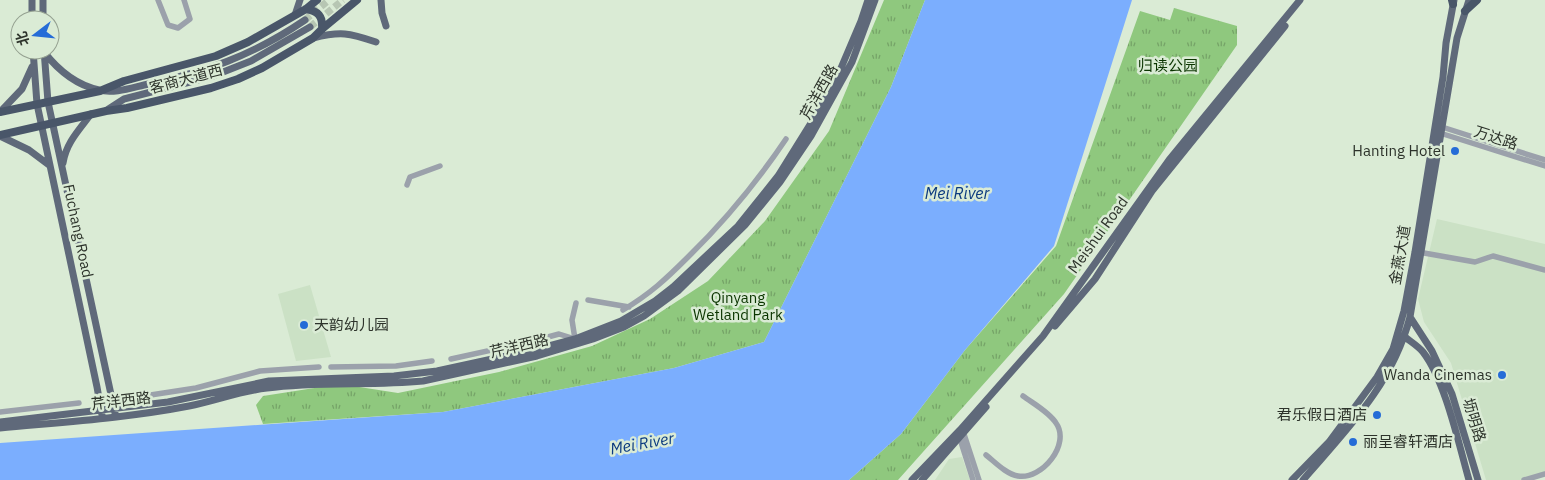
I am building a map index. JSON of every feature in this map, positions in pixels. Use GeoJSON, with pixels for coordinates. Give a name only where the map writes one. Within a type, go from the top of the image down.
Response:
{"type":"FeatureCollection","features":[{"type":"Feature","properties":{"kind":"highway"},"geometry":{"type":"LineString","coordinates":[[0,112],[100,91],[124,81],[216,56],[248,42],[306,9],[317,0]]}},
{"type":"Feature","properties":{"kind":"highway","name":"客商大道西"},"geometry":{"type":"LineString","coordinates":[[0,135],[91,114],[137,106],[211,88],[238,79],[262,68],[313,38],[357,0]]}},
{"type":"Feature","properties":{"kind":"highway"},"geometry":{"type":"LineString","coordinates":[[1466,11],[1477,0]]}},
{"type":"Feature","properties":{"kind":"highway"},"geometry":{"type":"LineString","coordinates":[[306,9],[317,12],[320,15],[322,29]]}},
{"type":"Feature","properties":{"kind":"main road"},"geometry":{"type":"LineString","coordinates":[[295,15],[300,0]]}},
{"type":"Feature","properties":{"kind":"main road"},"geometry":{"type":"LineString","coordinates":[[381,0],[386,26]]}},
{"type":"Feature","properties":{"kind":"main road","name":"芹洋西路"},"geometry":{"type":"LineString","coordinates":[[115,413],[269,381],[416,375],[534,350],[575,339],[621,321],[656,301],[673,287],[738,226],[778,176],[816,115],[841,68],[868,0]]}},
{"type":"Feature","properties":{"kind":"main road","name":"芹洋西路"},"geometry":{"type":"LineString","coordinates":[[0,422],[189,406],[250,390],[267,388],[340,383],[406,383],[437,378],[565,349],[624,327],[663,303],[693,278],[745,225],[780,182],[811,136],[852,62],[875,0]]}},
{"type":"Feature","properties":{"kind":"main road","name":"Meishui Road"},"geometry":{"type":"LineString","coordinates":[[922,480],[1043,336],[1168,160],[1300,0]]}},
{"type":"Feature","properties":{"kind":"main road","name":"Meishui Road"},"geometry":{"type":"LineString","coordinates":[[912,480],[960,434],[1095,279],[1152,191],[1306,0]]}},
{"type":"Feature","properties":{"kind":"main road","name":"金燕大道"},"geometry":{"type":"LineString","coordinates":[[1303,480],[1367,406],[1384,381],[1405,338],[1457,38],[1469,0]]}},
{"type":"Feature","properties":{"kind":"main road","name":"金燕大道"},"geometry":{"type":"LineString","coordinates":[[1292,480],[1328,442],[1378,377],[1393,349],[1404,311],[1415,252],[1453,1]]}},
{"type":"Feature","properties":{"kind":"main road"},"geometry":{"type":"LineString","coordinates":[[1450,19],[1462,22]]}},
{"type":"Feature","properties":{"kind":"main road"},"geometry":{"type":"LineString","coordinates":[[51,60],[66,76],[100,91],[124,90],[176,79],[215,67],[269,43],[305,20]]}},
{"type":"Feature","properties":{"kind":"main road"},"geometry":{"type":"LineString","coordinates":[[106,111],[124,98],[213,76],[252,61],[310,27]]}},
{"type":"Feature","properties":{"kind":"main road"},"geometry":{"type":"LineString","coordinates":[[313,38],[332,33],[347,33],[376,42]]}},
{"type":"Feature","properties":{"kind":"main road","name":"Fuchang Road"},"geometry":{"type":"LineString","coordinates":[[45,60],[48,102],[52,123],[115,413]]}},
{"type":"Feature","properties":{"kind":"main road"},"geometry":{"type":"LineString","coordinates":[[0,112],[22,89],[34,62]]}},
{"type":"Feature","properties":{"kind":"main road","name":"Fuchang Road"},"geometry":{"type":"LineString","coordinates":[[34,62],[37,104],[97,387],[101,414]]}},
{"type":"Feature","properties":{"kind":"main road"},"geometry":{"type":"LineString","coordinates":[[62,169],[64,155],[71,139],[91,114]]}},
{"type":"Feature","properties":{"kind":"main road"},"geometry":{"type":"LineString","coordinates":[[0,135],[29,150],[49,165]]}},
{"type":"Feature","properties":{"kind":"main road","name":"坜明路"},"geometry":{"type":"LineString","coordinates":[[1410,317],[1432,351],[1452,394],[1478,480]]}},
{"type":"Feature","properties":{"kind":"main road","name":"坜明路"},"geometry":{"type":"LineString","coordinates":[[1405,338],[1424,352],[1435,373],[1446,399],[1469,480]]}},
{"type":"Feature","properties":{"kind":"main road","name":"芹洋西路"},"geometry":{"type":"LineString","coordinates":[[0,428],[101,414]]}},
{"type":"Feature","properties":{"kind":"street"},"geometry":{"type":"LineString","coordinates":[[158,0],[168,25],[178,28],[190,19],[184,0]]}},
{"type":"Feature","properties":{"kind":"street","name":"万达路"},"geometry":{"type":"LineString","coordinates":[[1441,130],[1545,160]]}},
{"type":"Feature","properties":{"kind":"street","name":"万达路"},"geometry":{"type":"LineString","coordinates":[[1441,130],[1545,166]]}},
{"type":"Feature","properties":{"kind":"street"},"geometry":{"type":"LineString","coordinates":[[588,300],[626,308],[654,290],[715,231],[766,169],[786,138]]}},
{"type":"Feature","properties":{"kind":"street"},"geometry":{"type":"LineString","coordinates":[[407,185],[410,178],[440,166]]}},
{"type":"Feature","properties":{"kind":"street"},"geometry":{"type":"LineString","coordinates":[[1424,253],[1475,262],[1493,256],[1545,270]]}},
{"type":"Feature","properties":{"kind":"street"},"geometry":{"type":"LineString","coordinates":[[451,359],[559,334],[575,339],[572,320],[576,303]]}},
{"type":"Feature","properties":{"kind":"street"},"geometry":{"type":"LineString","coordinates":[[331,367],[396,366],[432,361]]}},
{"type":"Feature","properties":{"kind":"street"},"geometry":{"type":"LineString","coordinates":[[131,398],[196,388],[260,371],[320,367]]}},
{"type":"Feature","properties":{"kind":"street"},"geometry":{"type":"LineString","coordinates":[[986,455],[1005,470],[1017,476],[1028,476],[1040,471],[1048,465],[1054,456],[1060,431],[1056,423],[1041,408],[1023,396]]}},
{"type":"Feature","properties":{"kind":"street"},"geometry":{"type":"LineString","coordinates":[[0,412],[79,404]]}},
{"type":"Feature","properties":{"kind":"street"},"geometry":{"type":"LineString","coordinates":[[960,434],[973,480]]}},
{"type":"Feature","properties":{"kind":"street"},"geometry":{"type":"LineString","coordinates":[[960,434],[979,480]]}},
{"type":"Feature","properties":{"kind":"street"},"geometry":{"type":"LineString","coordinates":[[1524,480],[1545,474]]}},
{"type":"Feature","properties":{"kind":"shaded area"},"geometry":{"type":"Polygon","coordinates":[[[1437,219],[1545,244],[1545,474],[1524,480],[1486,480],[1451,363],[1424,322],[1418,299],[1437,219]]]}},
{"type":"Feature","properties":{"kind":"shaded area","name":"天韵幼儿园"},"geometry":{"type":"Polygon","coordinates":[[[310,285],[331,357],[296,361],[278,294],[310,285]]]}},
{"type":"Feature","properties":{"kind":"shaded area"},"geometry":{"type":"Polygon","coordinates":[[[962,457],[970,480],[935,480],[949,459],[962,457]]]}},
{"type":"Feature","properties":{"kind":"green space","name":"Qinyang Wetland Park"},"geometry":{"type":"Polygon","coordinates":[[[884,0],[925,0],[891,87],[764,342],[674,368],[443,412],[263,424],[256,405],[263,396],[340,384],[398,393],[499,372],[592,346],[650,319],[708,281],[765,221],[829,131],[884,0]]]}},
{"type":"Feature","properties":{"kind":"green space","name":"归读公园"},"geometry":{"type":"Polygon","coordinates":[[[1174,8],[1237,26],[1237,45],[1064,294],[898,480],[849,480],[901,434],[965,350],[1056,246],[1140,11],[1170,20],[1174,8]]]}},
{"type":"Feature","properties":{"kind":"water","name":"Mei River"},"geometry":{"type":"Polygon","coordinates":[[[925,0],[1132,0],[1054,246],[965,350],[901,434],[849,480],[0,480],[0,443],[443,412],[674,368],[764,342],[891,87],[925,0]]]}},
{"type":"Feature","properties":{"kind":"tunnel"},"geometry":{"type":"LineString","coordinates":[[305,20],[329,0]]}},
{"type":"Feature","properties":{"kind":"tunnel"},"geometry":{"type":"LineString","coordinates":[[310,27],[343,0]]}},
{"type":"Feature","properties":{"kind":"place","name":"Hanting Hotel"},"geometry":{"type":"Point","coordinates":[1455,151]}},
{"type":"Feature","properties":{"kind":"place","name":"天韵幼儿园"},"geometry":{"type":"Point","coordinates":[304,325]}},
{"type":"Feature","properties":{"kind":"place","name":"Wanda Cinemas"},"geometry":{"type":"Point","coordinates":[1502,375]}},
{"type":"Feature","properties":{"kind":"place","name":"君乐假日酒店"},"geometry":{"type":"Point","coordinates":[1377,415]}},
{"type":"Feature","properties":{"kind":"place","name":"丽呈睿轩酒店"},"geometry":{"type":"Point","coordinates":[1353,442]}}]}
